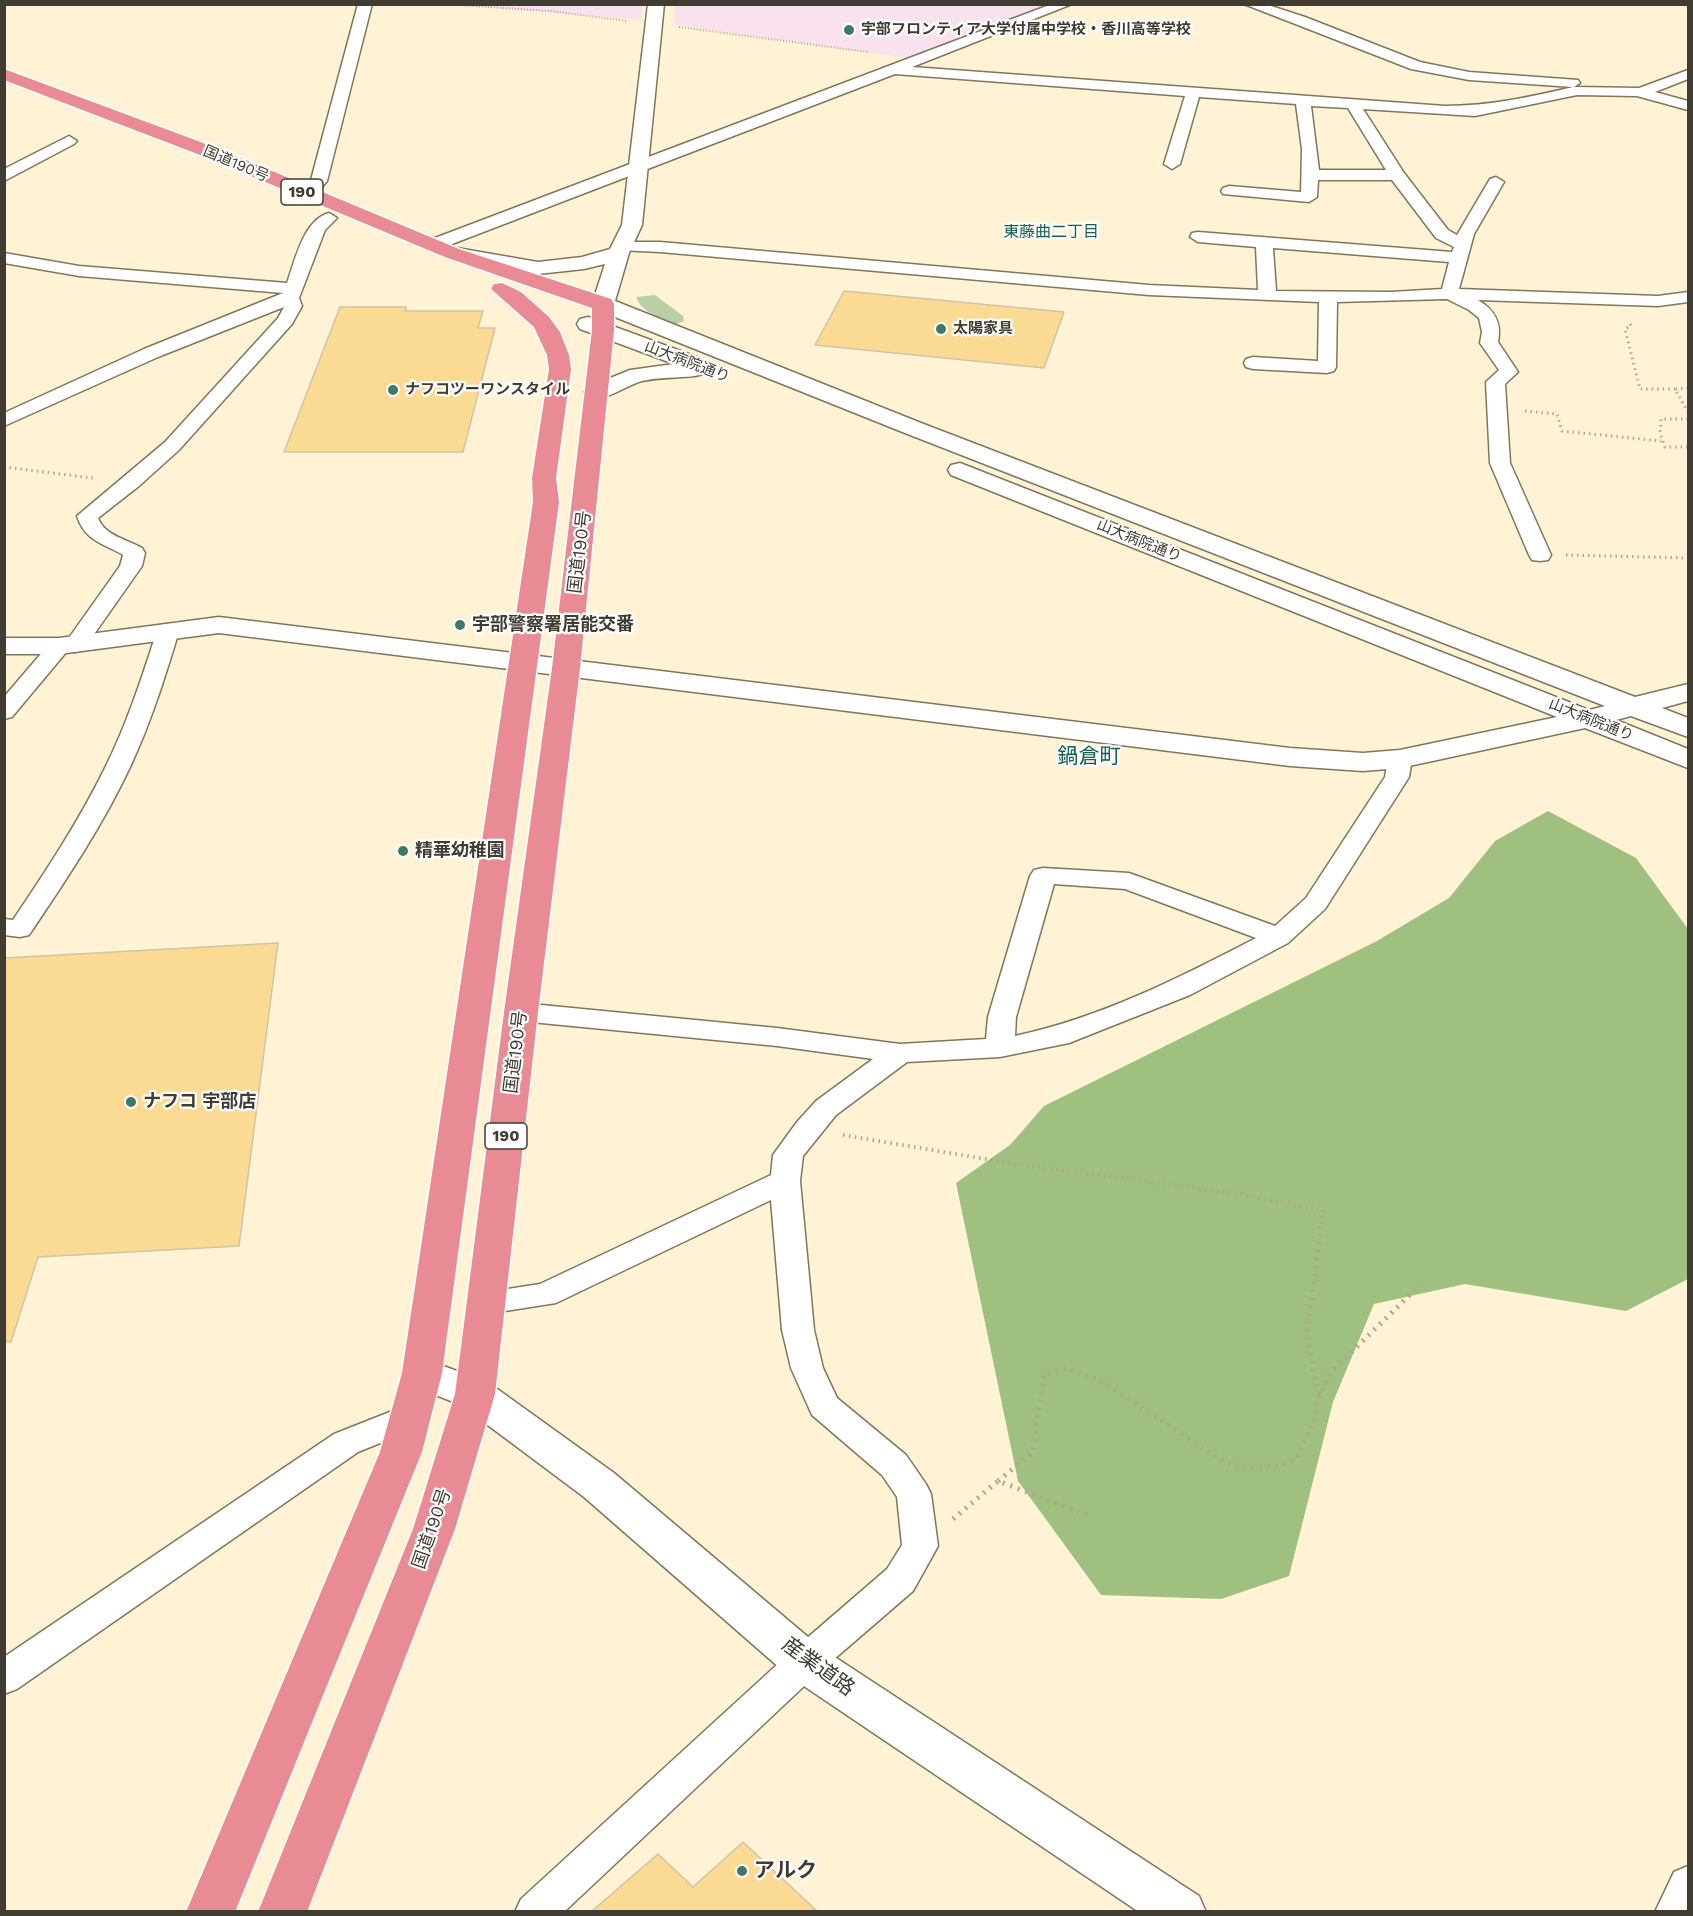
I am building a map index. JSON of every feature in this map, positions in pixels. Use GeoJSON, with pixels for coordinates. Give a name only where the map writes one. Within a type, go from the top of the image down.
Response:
{"type":"FeatureCollection","features":[{"type":"Feature","properties":{"kind":"highway","name":"国道190号"},"geometry":{"type":"LineString","coordinates":[[4,74],[215,154],[443,249],[583,317]]}},
{"type":"Feature","properties":{"kind":"highway","name":"国道190号"},"geometry":{"type":"LineString","coordinates":[[4,86],[502,289],[583,317]]}},
{"type":"Feature","properties":{"kind":"highway","name":"国道190号"},"geometry":{"type":"LineString","coordinates":[[210,1911],[401,1452],[422,1373],[524,663],[546,502],[544,478],[560,369],[559,351],[554,337],[538,317],[502,289]]}},
{"type":"Feature","properties":{"kind":"highway","name":"国道190号"},"geometry":{"type":"LineString","coordinates":[[282,1911],[434,1529],[475,1394],[521,1012],[566,669],[596,392],[583,317]]}},
{"type":"Feature","properties":{"kind":"highway","name":"国道190号"},"geometry":{"type":"LineString","coordinates":[[546,502],[560,478],[583,336],[583,317]]}},
{"type":"Feature","properties":{"kind":"street"},"geometry":{"type":"LineString","coordinates":[[308,194],[319,181],[365,4]]}},
{"type":"Feature","properties":{"kind":"street"},"geometry":{"type":"LineString","coordinates":[[583,317],[621,250],[632,225],[656,4]]}},
{"type":"Feature","properties":{"kind":"street"},"geometry":{"type":"LineString","coordinates":[[443,249],[638,167],[1066,4]]}},
{"type":"Feature","properties":{"kind":"street"},"geometry":{"type":"LineString","coordinates":[[1250,4],[1300,20],[1416,66],[1469,76],[1577,83],[1641,92],[1689,105]]}},
{"type":"Feature","properties":{"kind":"street"},"geometry":{"type":"LineString","coordinates":[[894,70],[1353,105],[1475,111],[1577,91],[1641,92],[1689,74]]}},
{"type":"Feature","properties":{"kind":"street"},"geometry":{"type":"LineString","coordinates":[[1172,164],[1193,93]]}},
{"type":"Feature","properties":{"kind":"street"},"geometry":{"type":"LineString","coordinates":[[1229,191],[1309,197],[1312,175],[1310,135],[1303,101]]}},
{"type":"Feature","properties":{"kind":"street"},"geometry":{"type":"LineString","coordinates":[[1353,105],[1397,175],[1442,234],[1462,252]]}},
{"type":"Feature","properties":{"kind":"street"},"geometry":{"type":"LineString","coordinates":[[4,176],[69,141]]}},
{"type":"Feature","properties":{"kind":"street"},"geometry":{"type":"LineString","coordinates":[[1312,175],[1397,175]]}},
{"type":"Feature","properties":{"kind":"street"},"geometry":{"type":"LineString","coordinates":[[1449,294],[1466,234],[1496,182]]}},
{"type":"Feature","properties":{"kind":"street"},"geometry":{"type":"LineString","coordinates":[[4,712],[67,646],[131,566],[134,553],[128,548],[100,538],[89,526],[87,516],[132,482],[172,446],[286,320],[293,306],[292,293],[317,228],[329,218]]}},
{"type":"Feature","properties":{"kind":"street"},"geometry":{"type":"LineString","coordinates":[[1198,237],[1264,243],[1462,252]]}},
{"type":"Feature","properties":{"kind":"street"},"geometry":{"type":"LineString","coordinates":[[1264,243],[1267,296]]}},
{"type":"Feature","properties":{"kind":"street"},"geometry":{"type":"LineString","coordinates":[[443,249],[518,266],[538,268],[584,263],[621,250],[660,247],[1149,290],[1267,296],[1449,294],[1621,301],[1658,301],[1689,297]]}},
{"type":"Feature","properties":{"kind":"street"},"geometry":{"type":"LineString","coordinates":[[4,258],[79,272],[292,293]]}},
{"type":"Feature","properties":{"kind":"street"},"geometry":{"type":"LineString","coordinates":[[4,420],[151,353],[292,293]]}},
{"type":"Feature","properties":{"kind":"street"},"geometry":{"type":"LineString","coordinates":[[1449,294],[1470,303],[1489,318],[1493,330],[1489,343],[1503,360],[1509,372],[1495,382],[1500,463],[1540,555]]}},
{"type":"Feature","properties":{"kind":"street"},"geometry":{"type":"LineString","coordinates":[[1253,363],[1327,367],[1328,296]]}},
{"type":"Feature","properties":{"kind":"street","name":"山大病院通り"},"geometry":{"type":"LineString","coordinates":[[583,317],[706,369],[1689,759]]}},
{"type":"Feature","properties":{"kind":"street","name":"山大病院通り"},"geometry":{"type":"LineString","coordinates":[[583,317],[924,432],[1689,728]]}},
{"type":"Feature","properties":{"kind":"street"},"geometry":{"type":"LineString","coordinates":[[596,392],[638,375],[668,370],[706,369]]}},
{"type":"Feature","properties":{"kind":"street"},"geometry":{"type":"LineString","coordinates":[[4,397],[31,407]]}},
{"type":"Feature","properties":{"kind":"street"},"geometry":{"type":"LineString","coordinates":[[4,646],[37,649],[219,625],[1290,756],[1363,762],[1401,759],[1588,719],[1689,692]]}},
{"type":"Feature","properties":{"kind":"street"},"geometry":{"type":"LineString","coordinates":[[4,927],[20,929],[75,844],[110,783],[145,704],[168,631]]}},
{"type":"Feature","properties":{"kind":"street"},"geometry":{"type":"LineString","coordinates":[[521,1012],[777,1037],[900,1053],[1000,1048],[1059,1036],[1180,989],[1279,937],[1316,903],[1397,777],[1401,759]]}},
{"type":"Feature","properties":{"kind":"street"},"geometry":{"type":"LineString","coordinates":[[1000,1048],[1002,1017],[1042,876],[1129,881],[1279,937]]}},
{"type":"Feature","properties":{"kind":"street"},"geometry":{"type":"LineString","coordinates":[[535,1911],[805,1662],[900,1580],[920,1546],[914,1494],[894,1465],[824,1406],[807,1368],[798,1330],[785,1181],[788,1155],[807,1129],[826,1108],[900,1053]]}},
{"type":"Feature","properties":{"kind":"street"},"geometry":{"type":"LineString","coordinates":[[486,1302],[545,1294],[785,1181]]}},
{"type":"Feature","properties":{"kind":"street","name":"産業道路"},"geometry":{"type":"LineString","coordinates":[[422,1373],[475,1394],[599,1485],[805,1662],[1172,1909]]}},
{"type":"Feature","properties":{"kind":"street"},"geometry":{"type":"LineString","coordinates":[[4,1678],[346,1443],[410,1417]]}},
{"type":"Feature","properties":{"kind":"street"},"geometry":{"type":"LineString","coordinates":[[1676,1911],[1689,1886]]}},
{"type":"Feature","properties":{"kind":"path"},"geometry":{"type":"LineString","coordinates":[[443,4],[551,11],[915,60]]}},
{"type":"Feature","properties":{"kind":"path"},"geometry":{"type":"LineString","coordinates":[[1621,301],[1631,326],[1625,328],[1633,358],[1635,379],[1640,389],[1689,388]]}},
{"type":"Feature","properties":{"kind":"path"},"geometry":{"type":"LineString","coordinates":[[1675,389],[1689,412]]}},
{"type":"Feature","properties":{"kind":"path"},"geometry":{"type":"LineString","coordinates":[[1497,409],[1557,414],[1562,431],[1661,441]]}},
{"type":"Feature","properties":{"kind":"path"},"geometry":{"type":"LineString","coordinates":[[1689,419],[1661,419],[1659,426],[1661,441],[1665,447],[1689,447]]}},
{"type":"Feature","properties":{"kind":"path"},"geometry":{"type":"LineString","coordinates":[[4,467],[44,474],[132,482]]}},
{"type":"Feature","properties":{"kind":"path"},"geometry":{"type":"LineString","coordinates":[[1540,555],[1689,558]]}},
{"type":"Feature","properties":{"kind":"path"},"geometry":{"type":"LineString","coordinates":[[807,1129],[1008,1164],[1233,1193],[1323,1210],[1307,1332],[1313,1370],[1320,1394]]}},
{"type":"Feature","properties":{"kind":"path"},"geometry":{"type":"LineString","coordinates":[[920,1546],[1032,1453],[1044,1374],[1055,1370],[1067,1368],[1105,1383],[1153,1418],[1219,1459],[1243,1468],[1280,1466],[1297,1458],[1314,1419],[1320,1394],[1331,1372],[1420,1285]]}},
{"type":"Feature","properties":{"kind":"path"},"geometry":{"type":"LineString","coordinates":[[998,1481],[1092,1517]]}},
{"type":"Feature","properties":{"kind":"shaded area","name":"宇部フロンティア大学付属中学校・香川高等学校"},"geometry":{"type":"Polygon","coordinates":[[[675,4],[1041,4],[1045,7],[908,58],[674,25],[675,4]]]}},
{"type":"Feature","properties":{"kind":"shaded area"},"geometry":{"type":"Polygon","coordinates":[[[454,5],[643,5],[641,20],[454,5]]]}},
{"type":"Feature","properties":{"kind":"green space"},"geometry":{"type":"Polygon","coordinates":[[[655,295],[683,316],[684,321],[676,324],[653,314],[639,303],[636,297],[655,295]]]}},
{"type":"Feature","properties":{"kind":"green space"},"geometry":{"type":"Polygon","coordinates":[[[1548,811],[1636,858],[1688,929],[1688,1279],[1626,1311],[1465,1284],[1374,1304],[1333,1402],[1289,1576],[1221,1599],[1101,1595],[1018,1481],[956,1183],[1010,1145],[1044,1106],[1377,941],[1449,898],[1495,841],[1548,811]]]}},
{"type":"Feature","properties":{"kind":"building","name":"太陽家具"},"geometry":{"type":"Polygon","coordinates":[[[844,291],[1064,312],[1044,368],[815,345],[844,291]]]}},
{"type":"Feature","properties":{"kind":"building","name":"ナフコツーワンスタイル"},"geometry":{"type":"Polygon","coordinates":[[[340,307],[406,307],[405,311],[483,311],[478,328],[495,328],[463,452],[284,452],[340,307]]]}},
{"type":"Feature","properties":{"kind":"building","name":"ナフコ 宇部店"},"geometry":{"type":"Polygon","coordinates":[[[278,943],[239,1246],[38,1257],[11,1342],[4,1341],[4,958],[278,943]]]}},
{"type":"Feature","properties":{"kind":"building","name":"アルク"},"geometry":{"type":"Polygon","coordinates":[[[743,1842],[817,1911],[592,1911],[658,1854],[693,1887],[743,1842]]]}},
{"type":"Feature","properties":{"kind":"place","name":"宇部フロンティア大学付属中学校・香川高等学校"},"geometry":{"type":"Point","coordinates":[849,30]}},
{"type":"Feature","properties":{"kind":"place","name":"太陽家具"},"geometry":{"type":"Point","coordinates":[941,329]}},
{"type":"Feature","properties":{"kind":"place","name":"ナフコツーワンスタイル"},"geometry":{"type":"Point","coordinates":[393,390]}},
{"type":"Feature","properties":{"kind":"place","name":"宇部警察署居能交番"},"geometry":{"type":"Point","coordinates":[460,625]}},
{"type":"Feature","properties":{"kind":"place","name":"精華幼稚園"},"geometry":{"type":"Point","coordinates":[403,851]}},
{"type":"Feature","properties":{"kind":"place","name":"ナフコ 宇部店"},"geometry":{"type":"Point","coordinates":[131,1102]}},
{"type":"Feature","properties":{"kind":"place","name":"アルク"},"geometry":{"type":"Point","coordinates":[742,1871]}},
{"type":"Feature","properties":{"kind":"district","name":"東藤曲二丁目"},"geometry":{"type":"Point","coordinates":[1051,232]}},
{"type":"Feature","properties":{"kind":"district","name":"鍋倉町"},"geometry":{"type":"Point","coordinates":[1089,757]}}]}
